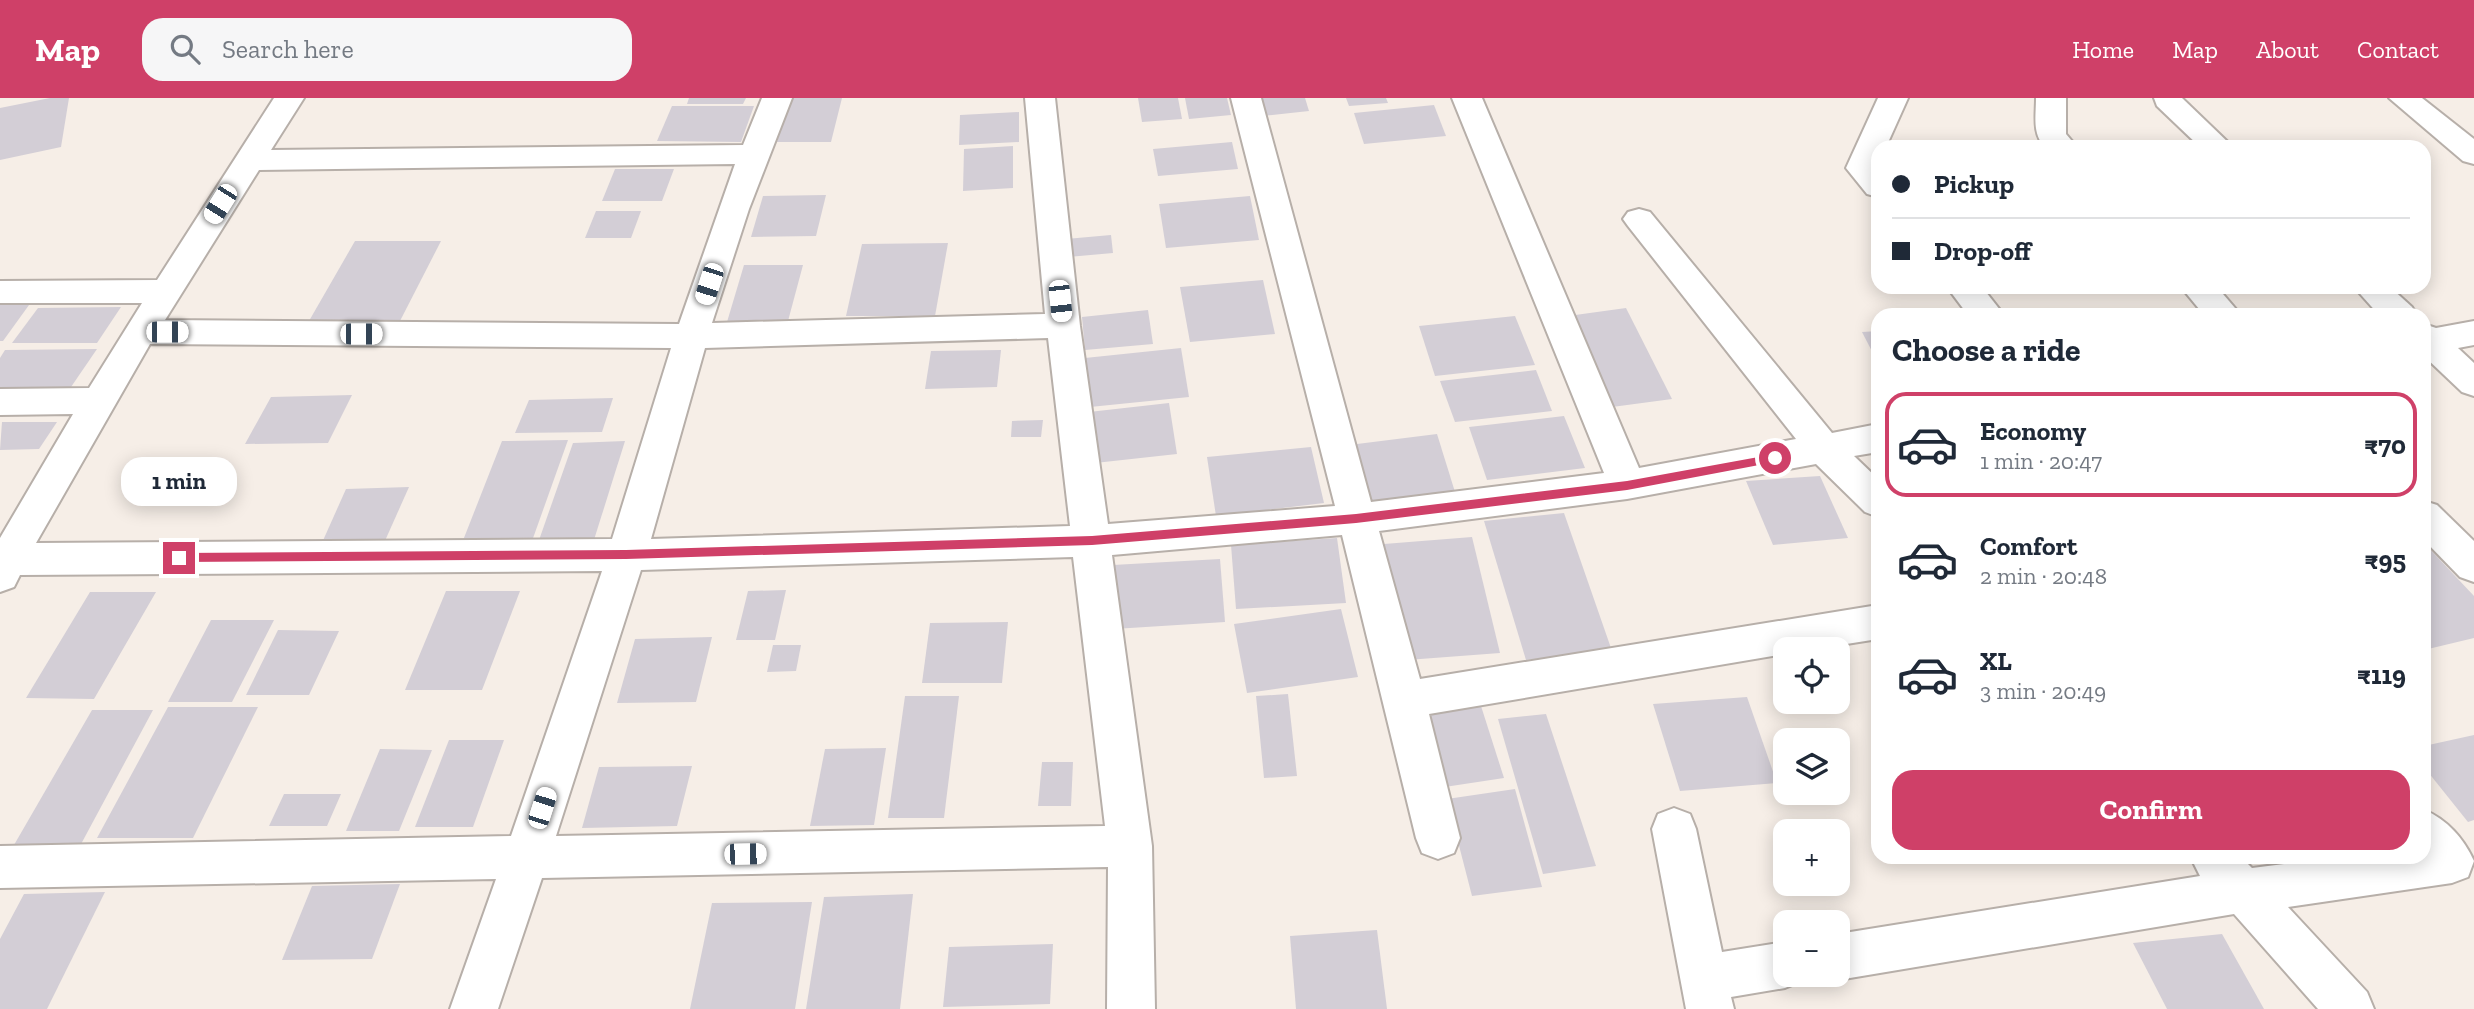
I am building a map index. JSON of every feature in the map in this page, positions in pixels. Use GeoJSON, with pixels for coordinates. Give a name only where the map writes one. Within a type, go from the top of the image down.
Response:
{"type":"FeatureCollection","features":[{"type":"Feature","properties":{"kind":"street"},"geometry":{"type":"LineString","coordinates":[[9,549],[101,401],[165,291],[289,98]]}},
{"type":"Feature","properties":{"kind":"street"},"geometry":{"type":"LineString","coordinates":[[474,1009],[626,555],[692,336],[752,153],[777,98]]}},
{"type":"Feature","properties":{"kind":"street"},"geometry":{"type":"LineString","coordinates":[[1040,98],[1063,326],[1129,846],[1131,1009]]}},
{"type":"Feature","properties":{"kind":"street"},"geometry":{"type":"LineString","coordinates":[[1246,98],[1405,700],[1438,838]]}},
{"type":"Feature","properties":{"kind":"street"},"geometry":{"type":"LineString","coordinates":[[1467,98],[1627,485]]}},
{"type":"Feature","properties":{"kind":"street"},"geometry":{"type":"LineString","coordinates":[[1874,140],[1893,98]]}},
{"type":"Feature","properties":{"kind":"street"},"geometry":{"type":"LineString","coordinates":[[2050,98],[2051,136],[2055,140]]}},
{"type":"Feature","properties":{"kind":"street"},"geometry":{"type":"LineString","coordinates":[[2404,98],[2469,146]]}},
{"type":"Feature","properties":{"kind":"street"},"geometry":{"type":"LineString","coordinates":[[2171,99],[2211,140]]}},
{"type":"Feature","properties":{"kind":"street"},"geometry":{"type":"LineString","coordinates":[[1871,146],[1861,168],[1871,179]]}},
{"type":"Feature","properties":{"kind":"street"},"geometry":{"type":"LineString","coordinates":[[247,160],[752,153]]}},
{"type":"Feature","properties":{"kind":"street"},"geometry":{"type":"LineString","coordinates":[[1639,219],[1824,449],[1871,495]]}},
{"type":"Feature","properties":{"kind":"street"},"geometry":{"type":"LineString","coordinates":[[0,292],[165,291]]}},
{"type":"Feature","properties":{"kind":"street"},"geometry":{"type":"LineString","coordinates":[[1969,294],[1981,308]]}},
{"type":"Feature","properties":{"kind":"street"},"geometry":{"type":"LineString","coordinates":[[2204,294],[2217,308]]}},
{"type":"Feature","properties":{"kind":"street"},"geometry":{"type":"LineString","coordinates":[[2378,294],[2392,308]]}},
{"type":"Feature","properties":{"kind":"street"},"geometry":{"type":"LineString","coordinates":[[140,332],[692,336],[1063,326]]}},
{"type":"Feature","properties":{"kind":"street"},"geometry":{"type":"LineString","coordinates":[[2431,339],[2474,333]]}},
{"type":"Feature","properties":{"kind":"street"},"geometry":{"type":"LineString","coordinates":[[2431,345],[2474,383]]}},
{"type":"Feature","properties":{"kind":"street"},"geometry":{"type":"LineString","coordinates":[[0,402],[101,401]]}},
{"type":"Feature","properties":{"kind":"street"},"geometry":{"type":"LineString","coordinates":[[9,549],[626,555],[1092,541],[1356,519],[1627,485],[1871,439]]}},
{"type":"Feature","properties":{"kind":"street"},"geometry":{"type":"LineString","coordinates":[[2431,523],[2474,566]]}},
{"type":"Feature","properties":{"kind":"street"},"geometry":{"type":"LineString","coordinates":[[1405,700],[1871,623]]}},
{"type":"Feature","properties":{"kind":"street"},"geometry":{"type":"LineString","coordinates":[[1674,829],[1707,994],[1773,969]]}},
{"type":"Feature","properties":{"kind":"street"},"geometry":{"type":"LineString","coordinates":[[0,867],[1129,846]]}},
{"type":"Feature","properties":{"kind":"street"},"geometry":{"type":"LineString","coordinates":[[2431,854],[2450,850]]}},
{"type":"Feature","properties":{"kind":"street"},"geometry":{"type":"LineString","coordinates":[[2219,864],[2350,1009]]}},
{"type":"Feature","properties":{"kind":"street"},"geometry":{"type":"LineString","coordinates":[[1850,955],[2244,891],[2380,864]]}},
{"type":"Feature","properties":{"kind":"building"},"geometry":{"type":"Polygon","coordinates":[[[50,98],[69,98],[61,147],[0,160],[0,108],[50,98]]]}},
{"type":"Feature","properties":{"kind":"building"},"geometry":{"type":"Polygon","coordinates":[[[689,98],[746,98],[743,104],[687,104],[689,98]]]}},
{"type":"Feature","properties":{"kind":"building"},"geometry":{"type":"Polygon","coordinates":[[[790,98],[842,98],[831,142],[777,142],[790,98]]]}},
{"type":"Feature","properties":{"kind":"building"},"geometry":{"type":"Polygon","coordinates":[[[1138,98],[1178,98],[1182,119],[1142,122],[1138,98]]]}},
{"type":"Feature","properties":{"kind":"building"},"geometry":{"type":"Polygon","coordinates":[[[1185,98],[1227,98],[1231,115],[1189,119],[1185,98]]]}},
{"type":"Feature","properties":{"kind":"building"},"geometry":{"type":"Polygon","coordinates":[[[1258,98],[1305,98],[1309,111],[1262,116],[1258,98]]]}},
{"type":"Feature","properties":{"kind":"building"},"geometry":{"type":"Polygon","coordinates":[[[1346,98],[1386,98],[1388,103],[1349,106],[1346,98]]]}},
{"type":"Feature","properties":{"kind":"building"},"geometry":{"type":"Polygon","coordinates":[[[1434,105],[1446,136],[1364,144],[1354,113],[1434,105]]]}},
{"type":"Feature","properties":{"kind":"building"},"geometry":{"type":"Polygon","coordinates":[[[672,106],[754,106],[741,142],[657,141],[672,106]]]}},
{"type":"Feature","properties":{"kind":"building"},"geometry":{"type":"Polygon","coordinates":[[[1019,112],[1019,142],[959,145],[960,115],[1019,112]]]}},
{"type":"Feature","properties":{"kind":"building"},"geometry":{"type":"Polygon","coordinates":[[[1232,142],[1238,169],[1158,176],[1153,149],[1232,142]]]}},
{"type":"Feature","properties":{"kind":"building"},"geometry":{"type":"Polygon","coordinates":[[[1013,146],[1013,188],[963,191],[964,149],[1013,146]]]}},
{"type":"Feature","properties":{"kind":"building"},"geometry":{"type":"Polygon","coordinates":[[[615,169],[674,169],[662,201],[602,201],[615,169]]]}},
{"type":"Feature","properties":{"kind":"building"},"geometry":{"type":"Polygon","coordinates":[[[826,195],[816,236],[751,237],[763,196],[826,195]]]}},
{"type":"Feature","properties":{"kind":"building"},"geometry":{"type":"Polygon","coordinates":[[[1250,196],[1259,240],[1166,248],[1159,204],[1250,196]]]}},
{"type":"Feature","properties":{"kind":"building"},"geometry":{"type":"Polygon","coordinates":[[[596,211],[641,211],[631,238],[585,238],[596,211]]]}},
{"type":"Feature","properties":{"kind":"building"},"geometry":{"type":"Polygon","coordinates":[[[1111,235],[1113,253],[1068,257],[1066,239],[1111,235]]]}},
{"type":"Feature","properties":{"kind":"building"},"geometry":{"type":"Polygon","coordinates":[[[355,241],[441,241],[400,321],[309,321],[355,241]]]}},
{"type":"Feature","properties":{"kind":"building"},"geometry":{"type":"Polygon","coordinates":[[[948,243],[935,316],[846,316],[862,244],[948,243]]]}},
{"type":"Feature","properties":{"kind":"building"},"geometry":{"type":"Polygon","coordinates":[[[744,265],[803,265],[788,321],[727,322],[744,265]]]}},
{"type":"Feature","properties":{"kind":"building"},"geometry":{"type":"Polygon","coordinates":[[[1263,280],[1275,334],[1190,342],[1180,287],[1263,280]]]}},
{"type":"Feature","properties":{"kind":"building"},"geometry":{"type":"Polygon","coordinates":[[[0,305],[29,305],[3,341],[0,341],[0,305]]]}},
{"type":"Feature","properties":{"kind":"building"},"geometry":{"type":"Polygon","coordinates":[[[121,307],[97,343],[12,343],[38,308],[121,307]]]}},
{"type":"Feature","properties":{"kind":"building"},"geometry":{"type":"Polygon","coordinates":[[[1626,308],[1672,399],[1612,407],[1568,316],[1626,308]]]}},
{"type":"Feature","properties":{"kind":"building"},"geometry":{"type":"Polygon","coordinates":[[[1148,310],[1153,344],[1085,350],[1082,317],[1148,310]]]}},
{"type":"Feature","properties":{"kind":"building"},"geometry":{"type":"Polygon","coordinates":[[[1515,316],[1535,365],[1435,376],[1419,326],[1515,316]]]}},
{"type":"Feature","properties":{"kind":"building"},"geometry":{"type":"Polygon","coordinates":[[[1871,331],[1871,349],[1862,332],[1871,331]]]}},
{"type":"Feature","properties":{"kind":"building"},"geometry":{"type":"Polygon","coordinates":[[[1181,348],[1189,397],[1090,407],[1085,358],[1181,348]]]}},
{"type":"Feature","properties":{"kind":"building"},"geometry":{"type":"Polygon","coordinates":[[[97,349],[71,387],[0,387],[0,358],[5,350],[97,349]]]}},
{"type":"Feature","properties":{"kind":"building"},"geometry":{"type":"Polygon","coordinates":[[[1001,350],[997,387],[925,389],[931,351],[1001,350]]]}},
{"type":"Feature","properties":{"kind":"building"},"geometry":{"type":"Polygon","coordinates":[[[1536,370],[1552,411],[1455,422],[1440,381],[1536,370]]]}},
{"type":"Feature","properties":{"kind":"building"},"geometry":{"type":"Polygon","coordinates":[[[352,395],[328,443],[245,444],[271,397],[352,395]]]}},
{"type":"Feature","properties":{"kind":"building"},"geometry":{"type":"Polygon","coordinates":[[[613,398],[602,432],[515,433],[529,400],[613,398]]]}},
{"type":"Feature","properties":{"kind":"building"},"geometry":{"type":"Polygon","coordinates":[[[1169,403],[1177,454],[1095,463],[1089,412],[1169,403]]]}},
{"type":"Feature","properties":{"kind":"building"},"geometry":{"type":"Polygon","coordinates":[[[1564,416],[1585,468],[1487,480],[1469,427],[1564,416]]]}},
{"type":"Feature","properties":{"kind":"building"},"geometry":{"type":"Polygon","coordinates":[[[1043,420],[1041,437],[1011,437],[1012,421],[1043,420]]]}},
{"type":"Feature","properties":{"kind":"building"},"geometry":{"type":"Polygon","coordinates":[[[2,422],[57,422],[39,449],[0,450],[2,422]]]}},
{"type":"Feature","properties":{"kind":"building"},"geometry":{"type":"Polygon","coordinates":[[[1437,434],[1455,492],[1365,503],[1349,445],[1437,434]]]}},
{"type":"Feature","properties":{"kind":"building"},"geometry":{"type":"Polygon","coordinates":[[[568,440],[532,541],[462,543],[502,441],[568,440]]]}},
{"type":"Feature","properties":{"kind":"building"},"geometry":{"type":"Polygon","coordinates":[[[625,441],[593,543],[538,543],[573,443],[625,441]]]}},
{"type":"Feature","properties":{"kind":"building"},"geometry":{"type":"Polygon","coordinates":[[[1311,447],[1324,503],[1216,516],[1207,457],[1311,447]]]}},
{"type":"Feature","properties":{"kind":"building"},"geometry":{"type":"Polygon","coordinates":[[[1820,476],[1848,538],[1773,545],[1746,481],[1820,476]]]}},
{"type":"Feature","properties":{"kind":"building"},"geometry":{"type":"Polygon","coordinates":[[[409,487],[384,543],[321,545],[346,489],[409,487]]]}},
{"type":"Feature","properties":{"kind":"building"},"geometry":{"type":"Polygon","coordinates":[[[1564,513],[1612,651],[1526,660],[1484,521],[1564,513]]]}},
{"type":"Feature","properties":{"kind":"building"},"geometry":{"type":"Polygon","coordinates":[[[1472,537],[1500,653],[1407,660],[1384,544],[1472,537]]]}},
{"type":"Feature","properties":{"kind":"building"},"geometry":{"type":"Polygon","coordinates":[[[1337,538],[1346,603],[1236,609],[1231,545],[1337,538]]]}},
{"type":"Feature","properties":{"kind":"building"},"geometry":{"type":"Polygon","coordinates":[[[2431,550],[2474,596],[2474,638],[2431,648],[2431,550]]]}},
{"type":"Feature","properties":{"kind":"building"},"geometry":{"type":"Polygon","coordinates":[[[1220,559],[1225,622],[1114,629],[1113,565],[1220,559]]]}},
{"type":"Feature","properties":{"kind":"building"},"geometry":{"type":"Polygon","coordinates":[[[786,590],[775,640],[736,640],[748,591],[786,590]]]}},
{"type":"Feature","properties":{"kind":"building"},"geometry":{"type":"Polygon","coordinates":[[[446,591],[520,591],[482,690],[405,690],[446,591]]]}},
{"type":"Feature","properties":{"kind":"building"},"geometry":{"type":"Polygon","coordinates":[[[90,592],[156,592],[94,699],[26,698],[90,592]]]}},
{"type":"Feature","properties":{"kind":"building"},"geometry":{"type":"Polygon","coordinates":[[[1341,609],[1358,677],[1247,693],[1234,624],[1341,609]]]}},
{"type":"Feature","properties":{"kind":"building"},"geometry":{"type":"Polygon","coordinates":[[[211,620],[274,620],[232,702],[168,702],[211,620]]]}},
{"type":"Feature","properties":{"kind":"building"},"geometry":{"type":"Polygon","coordinates":[[[1008,622],[1002,683],[922,683],[930,623],[1008,622]]]}},
{"type":"Feature","properties":{"kind":"building"},"geometry":{"type":"Polygon","coordinates":[[[278,630],[339,631],[309,695],[246,695],[278,630]]]}},
{"type":"Feature","properties":{"kind":"building"},"geometry":{"type":"Polygon","coordinates":[[[712,637],[696,702],[617,703],[635,639],[712,637]]]}},
{"type":"Feature","properties":{"kind":"building"},"geometry":{"type":"Polygon","coordinates":[[[773,645],[801,645],[796,671],[767,672],[773,645]]]}},
{"type":"Feature","properties":{"kind":"building"},"geometry":{"type":"Polygon","coordinates":[[[1288,694],[1297,776],[1264,778],[1256,696],[1288,694]]]}},
{"type":"Feature","properties":{"kind":"building"},"geometry":{"type":"Polygon","coordinates":[[[905,696],[959,696],[944,818],[888,818],[905,696]]]}},
{"type":"Feature","properties":{"kind":"building"},"geometry":{"type":"Polygon","coordinates":[[[1747,697],[1773,772],[1773,783],[1680,791],[1653,704],[1747,697]]]}},
{"type":"Feature","properties":{"kind":"building"},"geometry":{"type":"Polygon","coordinates":[[[1481,706],[1504,778],[1438,788],[1417,715],[1481,706]]]}},
{"type":"Feature","properties":{"kind":"building"},"geometry":{"type":"Polygon","coordinates":[[[168,707],[258,707],[193,838],[97,838],[168,707]]]}},
{"type":"Feature","properties":{"kind":"building"},"geometry":{"type":"Polygon","coordinates":[[[92,710],[153,710],[80,846],[14,845],[92,710]]]}},
{"type":"Feature","properties":{"kind":"building"},"geometry":{"type":"Polygon","coordinates":[[[1546,714],[1596,866],[1543,874],[1498,719],[1546,714]]]}},
{"type":"Feature","properties":{"kind":"building"},"geometry":{"type":"Polygon","coordinates":[[[2474,735],[2474,820],[2468,822],[2431,776],[2431,744],[2474,735]]]}},
{"type":"Feature","properties":{"kind":"building"},"geometry":{"type":"Polygon","coordinates":[[[449,740],[504,740],[473,827],[415,827],[449,740]]]}},
{"type":"Feature","properties":{"kind":"building"},"geometry":{"type":"Polygon","coordinates":[[[886,748],[874,825],[810,826],[825,749],[886,748]]]}},
{"type":"Feature","properties":{"kind":"building"},"geometry":{"type":"Polygon","coordinates":[[[380,749],[432,750],[399,831],[346,831],[380,749]]]}},
{"type":"Feature","properties":{"kind":"building"},"geometry":{"type":"Polygon","coordinates":[[[1042,762],[1073,762],[1071,806],[1038,806],[1042,762]]]}},
{"type":"Feature","properties":{"kind":"building"},"geometry":{"type":"Polygon","coordinates":[[[692,766],[677,826],[582,828],[599,767],[692,766]]]}},
{"type":"Feature","properties":{"kind":"building"},"geometry":{"type":"Polygon","coordinates":[[[1515,789],[1542,887],[1472,896],[1447,799],[1515,789]]]}},
{"type":"Feature","properties":{"kind":"building"},"geometry":{"type":"Polygon","coordinates":[[[284,794],[341,794],[327,826],[269,826],[284,794]]]}},
{"type":"Feature","properties":{"kind":"building"},"geometry":{"type":"Polygon","coordinates":[[[400,884],[372,959],[282,960],[312,886],[400,884]]]}},
{"type":"Feature","properties":{"kind":"building"},"geometry":{"type":"Polygon","coordinates":[[[105,892],[47,1009],[0,1009],[0,939],[24,894],[105,892]]]}},
{"type":"Feature","properties":{"kind":"building"},"geometry":{"type":"Polygon","coordinates":[[[913,894],[900,1009],[806,1009],[824,897],[913,894]]]}},
{"type":"Feature","properties":{"kind":"building"},"geometry":{"type":"Polygon","coordinates":[[[812,902],[795,1009],[690,1009],[712,903],[812,902]]]}},
{"type":"Feature","properties":{"kind":"building"},"geometry":{"type":"Polygon","coordinates":[[[1377,930],[1387,1009],[1296,1009],[1290,936],[1377,930]]]}},
{"type":"Feature","properties":{"kind":"building"},"geometry":{"type":"Polygon","coordinates":[[[2222,934],[2264,1009],[2167,1009],[2133,943],[2222,934]]]}},
{"type":"Feature","properties":{"kind":"building"},"geometry":{"type":"Polygon","coordinates":[[[1053,944],[1050,1004],[943,1007],[949,947],[1053,944]]]}},
{"type":"Feature","properties":{"kind":"route"},"geometry":{"type":"LineString","coordinates":[[179,558],[626,555],[1092,541],[1356,519],[1627,485],[1775,458]]}}]}
